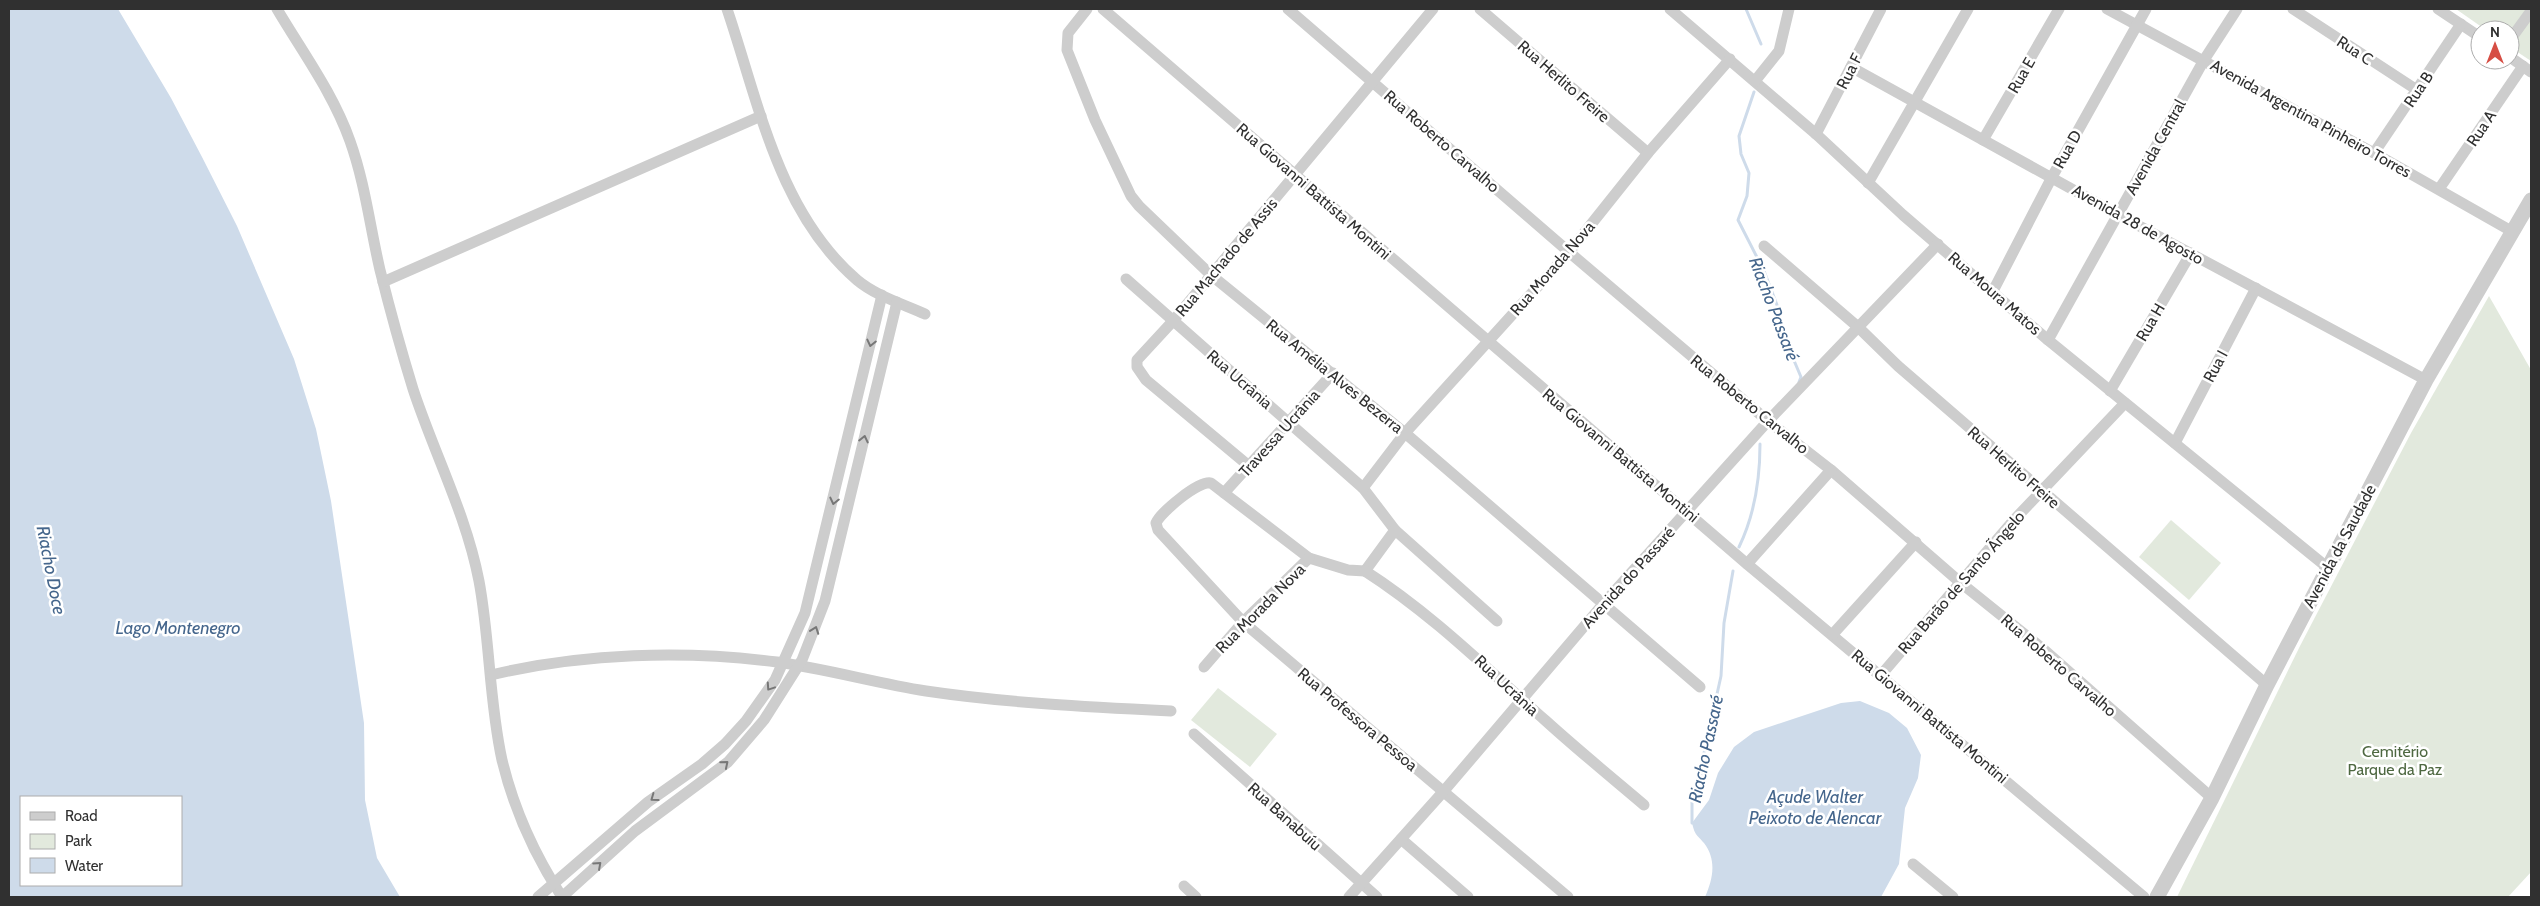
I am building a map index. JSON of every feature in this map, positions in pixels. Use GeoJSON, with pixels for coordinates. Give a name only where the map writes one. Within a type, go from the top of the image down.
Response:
{"type":"FeatureCollection","features":[{"type":"Feature","properties":{"kind":"street"},"geometry":{"type":"LineString","coordinates":[[278,9],[326,88],[350,141],[362,181],[383,282],[413,388],[469,540],[479,581],[502,757],[512,798],[526,836],[562,897],[635,832],[728,762],[764,720],[798,665],[812,637],[825,601],[897,302]]}},
{"type":"Feature","properties":{"kind":"street"},"geometry":{"type":"LineString","coordinates":[[727,9],[761,116],[785,178],[814,234],[858,281],[882,295],[925,314]]}},
{"type":"Feature","properties":{"kind":"street","name":"Rua Amélia Alves Bezerra"},"geometry":{"type":"LineString","coordinates":[[1087,9],[1071,28],[1066,42],[1069,56],[1095,120],[1131,196],[1211,275],[1333,373],[1700,687]]}},
{"type":"Feature","properties":{"kind":"street","name":"Rua Giovanni Battista Montini"},"geometry":{"type":"LineString","coordinates":[[1103,9],[1487,341],[1688,510],[1748,564],[2148,897]]}},
{"type":"Feature","properties":{"kind":"street","name":"Rua Roberto Carvalho"},"geometry":{"type":"LineString","coordinates":[[1288,9],[1768,421],[1832,470],[1961,583],[2042,649],[2212,798]]}},
{"type":"Feature","properties":{"kind":"street","name":"Rua Machado de Assis"},"geometry":{"type":"LineString","coordinates":[[1249,466],[1146,380],[1138,367],[1139,356],[1173,321],[1433,9]]}},
{"type":"Feature","properties":{"kind":"street","name":"Rua Herlito Freire"},"geometry":{"type":"LineString","coordinates":[[1480,9],[1648,153]]}},
{"type":"Feature","properties":{"kind":"street","name":"Rua Moura Matos"},"geometry":{"type":"LineString","coordinates":[[1670,9],[1816,134],[1868,183],[2048,340],[2328,568]]}},
{"type":"Feature","properties":{"kind":"street"},"geometry":{"type":"LineString","coordinates":[[1755,81],[1779,52],[1789,9]]}},
{"type":"Feature","properties":{"kind":"street","name":"Rua F"},"geometry":{"type":"LineString","coordinates":[[1816,134],[1881,9]]}},
{"type":"Feature","properties":{"kind":"street"},"geometry":{"type":"LineString","coordinates":[[1868,183],[1968,9]]}},
{"type":"Feature","properties":{"kind":"street","name":"Rua E"},"geometry":{"type":"LineString","coordinates":[[1983,140],[2059,9]]}},
{"type":"Feature","properties":{"kind":"street","name":"Avenida Argentina Pinheiro Torres"},"geometry":{"type":"LineString","coordinates":[[2107,9],[2374,153],[2513,232]]}},
{"type":"Feature","properties":{"kind":"street","name":"Rua D"},"geometry":{"type":"LineString","coordinates":[[1993,291],[2052,176],[2146,9]]}},
{"type":"Feature","properties":{"kind":"street","name":"Avenida Central"},"geometry":{"type":"LineString","coordinates":[[2048,340],[2204,60],[2237,9]]}},
{"type":"Feature","properties":{"kind":"street","name":"Rua C"},"geometry":{"type":"LineString","coordinates":[[2293,9],[2417,90]]}},
{"type":"Feature","properties":{"kind":"street"},"geometry":{"type":"LineString","coordinates":[[2438,9],[2470,30]]}},
{"type":"Feature","properties":{"kind":"street"},"geometry":{"type":"LineString","coordinates":[[2520,26],[2531,11]]}},
{"type":"Feature","properties":{"kind":"street","name":"Rua B"},"geometry":{"type":"LineString","coordinates":[[2374,153],[2461,24]]}},
{"type":"Feature","properties":{"kind":"street","name":"Rua Morada Nova"},"geometry":{"type":"LineString","coordinates":[[1363,488],[1405,434],[1569,252],[1648,153],[1730,59]]}},
{"type":"Feature","properties":{"kind":"street","name":"Avenida 28 de Agosto"},"geometry":{"type":"LineString","coordinates":[[1851,67],[2052,176],[2117,214],[2426,380]]}},
{"type":"Feature","properties":{"kind":"street","name":"Rua A"},"geometry":{"type":"LineString","coordinates":[[2439,189],[2527,69]]}},
{"type":"Feature","properties":{"kind":"street"},"geometry":{"type":"LineString","coordinates":[[383,282],[761,116]]}},
{"type":"Feature","properties":{"kind":"street","name":"Avenida da Saudade"},"geometry":{"type":"LineString","coordinates":[[2148,897],[2212,798],[2267,684],[2426,380],[2531,200]]}},
{"type":"Feature","properties":{"kind":"street","name":"Avenida do Passaré"},"geometry":{"type":"LineString","coordinates":[[1349,897],[1443,792],[1604,603],[1768,421],[1938,244]]}},
{"type":"Feature","properties":{"kind":"street","name":"Rua Herlito Freire"},"geometry":{"type":"LineString","coordinates":[[1764,246],[1858,327],[1898,366],[2267,684]]}},
{"type":"Feature","properties":{"kind":"street","name":"Rua H"},"geometry":{"type":"LineString","coordinates":[[2110,391],[2191,253]]}},
{"type":"Feature","properties":{"kind":"street","name":"Rua Ucrânia"},"geometry":{"type":"LineString","coordinates":[[1126,279],[1363,488]]}},
{"type":"Feature","properties":{"kind":"street","name":"Rua I"},"geometry":{"type":"LineString","coordinates":[[2174,443],[2256,288]]}},
{"type":"Feature","properties":{"kind":"street"},"geometry":{"type":"LineString","coordinates":[[538,897],[648,802],[702,764],[725,744],[746,721],[775,680],[806,613],[882,295]]}},
{"type":"Feature","properties":{"kind":"street","name":"Travessa Ucrânia"},"geometry":{"type":"LineString","coordinates":[[1224,493],[1333,373]]}},
{"type":"Feature","properties":{"kind":"street","name":"Rua Barão de Santo Ãngelo"},"geometry":{"type":"LineString","coordinates":[[1881,674],[2013,521],[2125,403]]}},
{"type":"Feature","properties":{"kind":"street"},"geometry":{"type":"LineString","coordinates":[[1748,564],[1832,470]]}},
{"type":"Feature","properties":{"kind":"street","name":"Rua Professora Pessoa"},"geometry":{"type":"LineString","coordinates":[[1224,493],[1211,482],[1202,483],[1164,512],[1157,521],[1158,530],[1243,622],[1568,897]]}},
{"type":"Feature","properties":{"kind":"street"},"geometry":{"type":"LineString","coordinates":[[1363,488],[1395,530],[1497,621]]}},
{"type":"Feature","properties":{"kind":"street"},"geometry":{"type":"LineString","coordinates":[[1224,493],[1309,558]]}},
{"type":"Feature","properties":{"kind":"street"},"geometry":{"type":"LineString","coordinates":[[1365,571],[1395,530]]}},
{"type":"Feature","properties":{"kind":"street"},"geometry":{"type":"LineString","coordinates":[[1833,634],[1916,542]]}},
{"type":"Feature","properties":{"kind":"street","name":"Rua Morada Nova"},"geometry":{"type":"LineString","coordinates":[[1204,667],[1243,622],[1309,558],[1348,570],[1365,571]]}},
{"type":"Feature","properties":{"kind":"street","name":"Rua Ucrânia"},"geometry":{"type":"LineString","coordinates":[[1365,571],[1428,615],[1546,722],[1644,805]]}},
{"type":"Feature","properties":{"kind":"street"},"geometry":{"type":"LineString","coordinates":[[491,674],[517,668],[608,658],[703,656],[798,665],[924,691],[970,697],[1092,708],[1171,711]]}},
{"type":"Feature","properties":{"kind":"street","name":"Rua Banabuíu"},"geometry":{"type":"LineString","coordinates":[[1194,734],[1376,897]]}},
{"type":"Feature","properties":{"kind":"street"},"geometry":{"type":"LineString","coordinates":[[1401,839],[1468,897]]}},
{"type":"Feature","properties":{"kind":"street"},"geometry":{"type":"LineString","coordinates":[[1913,864],[1954,897]]}},
{"type":"Feature","properties":{"kind":"street"},"geometry":{"type":"LineString","coordinates":[[1184,886],[1196,897]]}},
{"type":"Feature","properties":{"kind":"green space"},"geometry":{"type":"Polygon","coordinates":[[[2456,9],[2531,9],[2531,61],[2520,54],[2520,20],[2472,20],[2456,9]]]}},
{"type":"Feature","properties":{"kind":"green space","name":"Cemitério Parque da Paz"},"geometry":{"type":"Polygon","coordinates":[[[2489,296],[2531,370],[2531,872],[2508,897],[2177,897],[2300,646],[2411,433],[2489,296]]]}},
{"type":"Feature","properties":{"kind":"green space"},"geometry":{"type":"Polygon","coordinates":[[[2171,520],[2221,563],[2189,600],[2139,557],[2171,520]]]}},
{"type":"Feature","properties":{"kind":"green space"},"geometry":{"type":"Polygon","coordinates":[[[1218,688],[1277,734],[1250,767],[1191,720],[1218,688]]]}},
{"type":"Feature","properties":{"kind":"water","name":"Lago Montenegro"},"geometry":{"type":"Polygon","coordinates":[[[9,9],[118,9],[171,98],[237,226],[294,359],[316,429],[331,501],[364,723],[365,800],[377,858],[400,897],[9,897],[9,9]]]}},
{"type":"Feature","properties":{"kind":"water","name":"Açude Walter Peixoto de Alencar"},"geometry":{"type":"Polygon","coordinates":[[[1860,701],[1889,713],[1907,728],[1921,755],[1918,778],[1905,808],[1899,864],[1881,897],[1705,897],[1712,876],[1711,856],[1704,843],[1696,834],[1692,823],[1709,800],[1718,773],[1734,747],[1754,732],[1841,703],[1860,701]]]}},
{"type":"Feature","properties":{"kind":"waterway","name":"Riacho Passaré"},"geometry":{"type":"LineString","coordinates":[[1746,9],[1761,44]]}},
{"type":"Feature","properties":{"kind":"waterway","name":"Riacho Passaré"},"geometry":{"type":"LineString","coordinates":[[1754,92],[1739,136],[1741,154],[1749,173],[1747,196],[1738,220],[1764,271],[1777,305],[1787,344],[1801,377],[1799,382]]}},
{"type":"Feature","properties":{"kind":"waterway","name":"Riacho Passaré"},"geometry":{"type":"LineString","coordinates":[[1739,547],[1749,523],[1755,497],[1760,444]]}},
{"type":"Feature","properties":{"kind":"waterway","name":"Riacho Passaré"},"geometry":{"type":"LineString","coordinates":[[1695,823],[1692,823],[1692,795],[1703,772],[1704,753],[1721,676],[1724,623],[1733,571]]}},
{"type":"Feature","properties":{"kind":"water label","name":"Riacho Doce"},"geometry":{"type":"Point","coordinates":[51,570]}}]}
